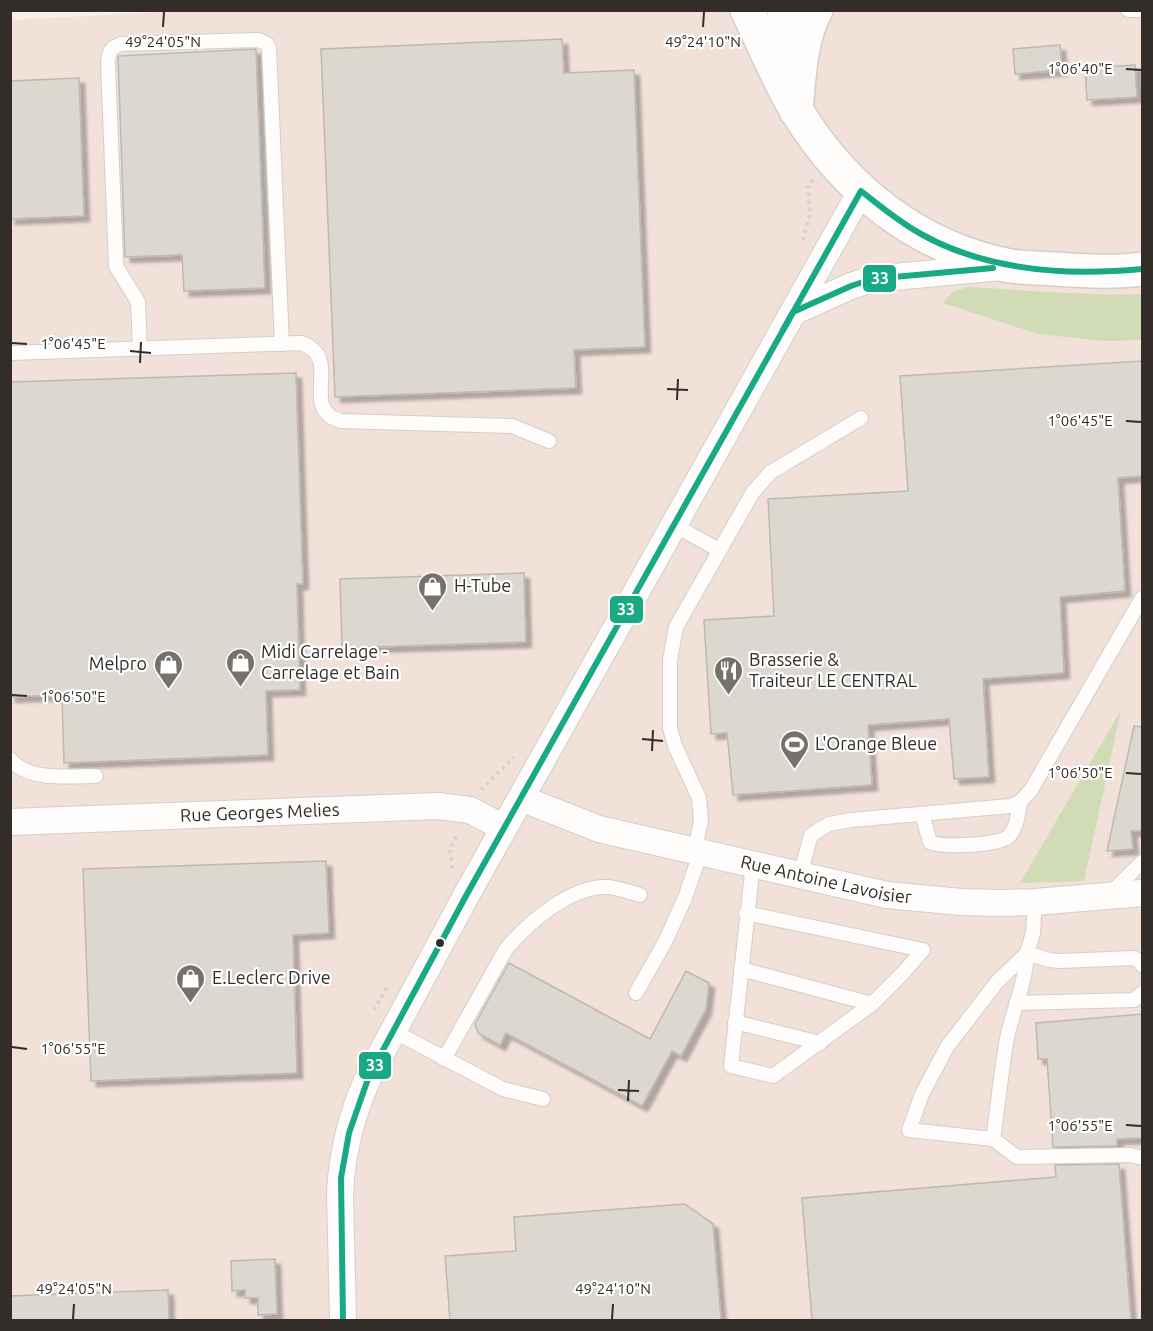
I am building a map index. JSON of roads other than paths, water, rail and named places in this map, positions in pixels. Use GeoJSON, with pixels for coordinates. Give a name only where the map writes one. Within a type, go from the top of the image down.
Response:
{"type":"FeatureCollection","features":[{"type":"Feature","properties":{"kind":"main road"},"geometry":{"type":"LineString","coordinates":[[747,10],[833,162],[861,191],[900,221],[927,238],[947,247],[1011,266],[1122,272],[1143,269]]}},
{"type":"Feature","properties":{"kind":"main road"},"geometry":{"type":"LineString","coordinates":[[784,10],[786,36],[797,95]]}},
{"type":"Feature","properties":{"kind":"main road"},"geometry":{"type":"LineString","coordinates":[[797,95],[807,35],[816,10]]}},
{"type":"Feature","properties":{"kind":"street"},"geometry":{"type":"LineString","coordinates":[[343,1320],[341,1172],[357,1103],[393,1031],[504,828],[861,191]]}},
{"type":"Feature","properties":{"kind":"street"},"geometry":{"type":"LineString","coordinates":[[793,312],[872,279],[1011,266]]}},
{"type":"Feature","properties":{"kind":"street","name":"Rue Antoine Lavoisier"},"geometry":{"type":"LineString","coordinates":[[523,796],[533,803],[599,829],[887,895],[961,902],[1035,902],[1143,893]]}},
{"type":"Feature","properties":{"kind":"street","name":"Rue Georges Melies"},"geometry":{"type":"LineString","coordinates":[[10,822],[438,806],[470,810],[504,828]]}},
{"type":"Feature","properties":{"kind":"lane"},"geometry":{"type":"LineString","coordinates":[[1128,10],[1141,10]]}},
{"type":"Feature","properties":{"kind":"lane"},"geometry":{"type":"LineString","coordinates":[[140,349],[138,302],[116,266],[108,63],[109,51],[121,44],[259,40],[267,44],[282,344]]}},
{"type":"Feature","properties":{"kind":"lane"},"geometry":{"type":"LineString","coordinates":[[10,353],[301,343],[312,347],[321,358],[322,404],[324,411],[333,419],[341,422],[512,426],[549,441]]}},
{"type":"Feature","properties":{"kind":"lane"},"geometry":{"type":"LineString","coordinates":[[636,993],[665,942],[685,898],[698,850],[700,807],[696,791],[675,746],[670,728],[671,650],[675,627],[753,492],[771,472],[861,418]]}},
{"type":"Feature","properties":{"kind":"lane"},"geometry":{"type":"LineString","coordinates":[[674,525],[719,550]]}},
{"type":"Feature","properties":{"kind":"lane"},"geometry":{"type":"LineString","coordinates":[[800,875],[811,835],[824,827],[851,820],[1010,806],[1020,802],[1031,790],[1143,598]]}},
{"type":"Feature","properties":{"kind":"lane"},"geometry":{"type":"LineString","coordinates":[[10,759],[25,771],[42,775],[96,776]]}},
{"type":"Feature","properties":{"kind":"lane"},"geometry":{"type":"LineString","coordinates":[[922,813],[930,842],[935,845],[999,841],[1008,837],[1012,831],[1020,802]]}},
{"type":"Feature","properties":{"kind":"lane"},"geometry":{"type":"LineString","coordinates":[[1108,896],[1126,876],[1143,862]]}},
{"type":"Feature","properties":{"kind":"lane"},"geometry":{"type":"LineString","coordinates":[[746,913],[922,950],[903,974],[872,1004],[773,1076],[731,1066],[746,913],[753,864]]}},
{"type":"Feature","properties":{"kind":"lane"},"geometry":{"type":"LineString","coordinates":[[444,1059],[506,949],[530,924],[573,894],[596,887],[623,889],[640,895]]}},
{"type":"Feature","properties":{"kind":"lane"},"geometry":{"type":"LineString","coordinates":[[993,1139],[1007,1039],[1024,978],[1027,953],[1033,933],[1035,902]]}},
{"type":"Feature","properties":{"kind":"lane"},"geometry":{"type":"LineString","coordinates":[[1027,953],[1061,962],[1133,958],[1143,965]]}},
{"type":"Feature","properties":{"kind":"lane"},"geometry":{"type":"LineString","coordinates":[[1027,953],[996,982],[947,1047],[922,1094],[909,1130],[993,1139],[1017,1157],[1130,1155],[1143,1158]]}},
{"type":"Feature","properties":{"kind":"lane"},"geometry":{"type":"LineString","coordinates":[[741,969],[872,1004]]}},
{"type":"Feature","properties":{"kind":"lane"},"geometry":{"type":"LineString","coordinates":[[1016,1003],[1134,1000],[1140,998],[1143,993]]}},
{"type":"Feature","properties":{"kind":"lane"},"geometry":{"type":"LineString","coordinates":[[735,1022],[820,1043]]}},
{"type":"Feature","properties":{"kind":"lane"},"geometry":{"type":"LineString","coordinates":[[393,1031],[502,1089],[543,1099]]}},
{"type":"Feature","properties":{"kind":"place","name":"H-Tube"},"geometry":{"type":"Point","coordinates":[433,612]}},
{"type":"Feature","properties":{"kind":"place","name":"Midi Carrelage - Carrelage et Bain"},"geometry":{"type":"Point","coordinates":[240,688]}},
{"type":"Feature","properties":{"kind":"place","name":"Melpro"},"geometry":{"type":"Point","coordinates":[168,690]}},
{"type":"Feature","properties":{"kind":"place","name":"Brasserie & Traiteur LE CENTRAL"},"geometry":{"type":"Point","coordinates":[728,696]}},
{"type":"Feature","properties":{"kind":"place","name":"L'Orange Bleue"},"geometry":{"type":"Point","coordinates":[794,770]}},
{"type":"Feature","properties":{"kind":"place","name":"E.Leclerc Drive"},"geometry":{"type":"Point","coordinates":[191,1004]}}]}
